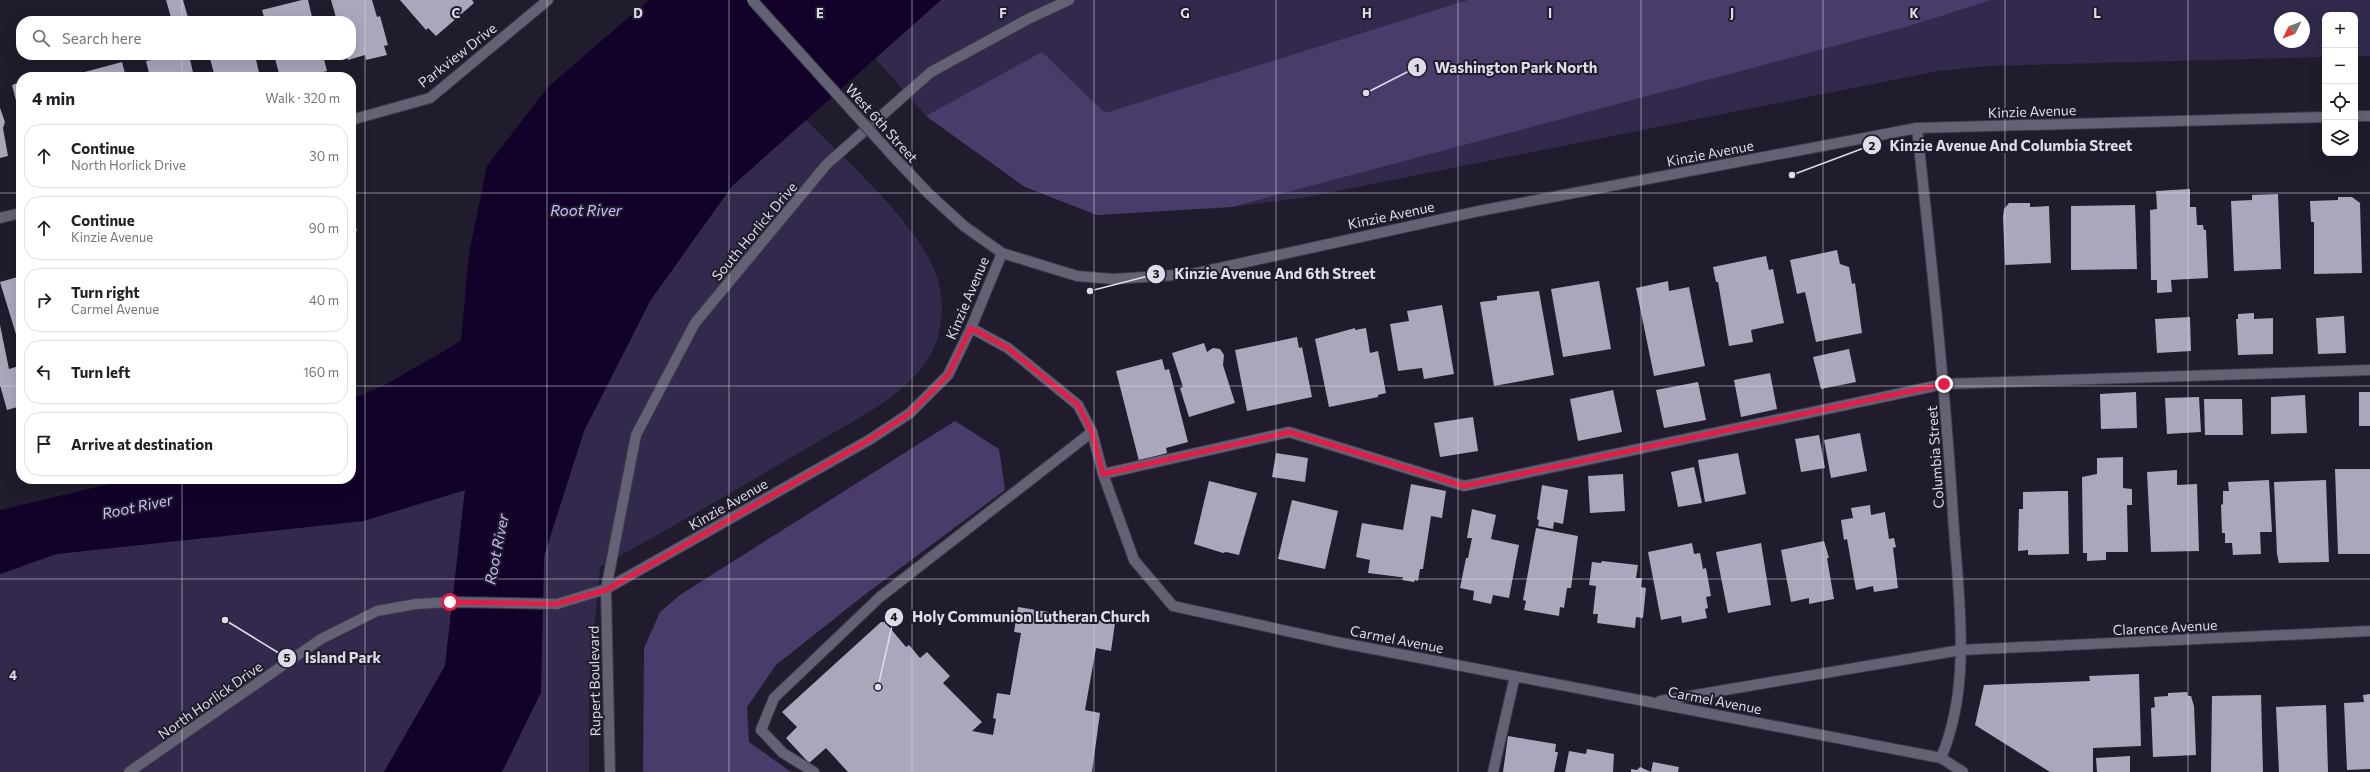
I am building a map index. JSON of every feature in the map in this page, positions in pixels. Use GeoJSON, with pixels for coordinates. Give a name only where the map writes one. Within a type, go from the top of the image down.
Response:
{"type":"FeatureCollection","features":[{"type":"Feature","properties":{"kind":"street","name":"Parkview Drive"},"geometry":{"type":"LineString","coordinates":[[356,119],[430,98],[548,0]]}},
{"type":"Feature","properties":{"kind":"street","name":"West 6th Street"},"geometry":{"type":"LineString","coordinates":[[752,0],[929,194],[964,226],[1002,253]]}},
{"type":"Feature","properties":{"kind":"street","name":"South Horlick Drive"},"geometry":{"type":"LineString","coordinates":[[606,590],[636,435],[695,324],[827,164],[931,72],[1028,19],[1069,0]]}},
{"type":"Feature","properties":{"kind":"street"},"geometry":{"type":"LineString","coordinates":[[2358,116],[2370,116]]}},
{"type":"Feature","properties":{"kind":"street","name":"Kinzie Avenue"},"geometry":{"type":"LineString","coordinates":[[606,590],[869,440],[910,413],[948,375],[971,328],[1002,253],[1077,276],[1113,279],[1192,274],[1479,210],[1917,128],[2322,117]]}},
{"type":"Feature","properties":{"kind":"street","name":"Columbia Street"},"geometry":{"type":"LineString","coordinates":[[1917,128],[1944,384],[1961,650],[1954,719],[1941,758]]}},
{"type":"Feature","properties":{"kind":"street"},"geometry":{"type":"LineString","coordinates":[[0,218],[16,214]]}},
{"type":"Feature","properties":{"kind":"street","name":"Carmel Avenue"},"geometry":{"type":"LineString","coordinates":[[971,328],[1008,348],[1078,405],[1092,432],[1103,474],[1134,560],[1173,606],[1336,642],[1941,758],[1963,772]]}},
{"type":"Feature","properties":{"kind":"street"},"geometry":{"type":"LineString","coordinates":[[1103,474],[1290,432],[1464,486],[1944,384],[2370,370]]}},
{"type":"Feature","properties":{"kind":"street"},"geometry":{"type":"LineString","coordinates":[[814,772],[783,753],[761,730],[774,698],[880,597],[1092,432]]}},
{"type":"Feature","properties":{"kind":"street","name":"North Horlick Drive"},"geometry":{"type":"LineString","coordinates":[[129,772],[320,639],[377,611],[416,604],[450,602],[556,604],[606,590]]}},
{"type":"Feature","properties":{"kind":"street","name":"Rupert Boulevard"},"geometry":{"type":"LineString","coordinates":[[606,590],[610,772]]}},
{"type":"Feature","properties":{"kind":"street","name":"Clarence Avenue"},"geometry":{"type":"LineString","coordinates":[[1652,702],[1961,650],[2370,631]]}},
{"type":"Feature","properties":{"kind":"street"},"geometry":{"type":"LineString","coordinates":[[1493,772],[1515,676]]}},
{"type":"Feature","properties":{"kind":"shaded area"},"geometry":{"type":"Polygon","coordinates":[[[941,0],[2370,0],[2370,56],[2358,56],[2358,12],[2322,12],[2322,57],[1988,66],[1938,71],[1302,198],[1232,207],[1097,215],[1025,187],[926,116],[875,58],[941,0]]]}},
{"type":"Feature","properties":{"kind":"shaded area"},"geometry":{"type":"Polygon","coordinates":[[[1468,0],[1991,0],[1909,26],[1232,207],[1097,215],[1025,187],[926,116],[1042,52],[1105,113],[1468,0]]]}},
{"type":"Feature","properties":{"kind":"shaded area"},"geometry":{"type":"Polygon","coordinates":[[[806,120],[880,194],[915,236],[928,257],[937,277],[942,301],[942,314],[938,338],[933,349],[920,370],[910,381],[884,402],[856,420],[600,567],[589,687],[589,772],[502,772],[541,692],[544,556],[584,431],[650,301],[732,186],[806,120]]]}},
{"type":"Feature","properties":{"kind":"shaded area"},"geometry":{"type":"Polygon","coordinates":[[[955,421],[999,449],[1005,490],[863,596],[776,665],[747,707],[749,742],[791,772],[643,772],[644,648],[660,612],[680,595],[955,421]]]}},
{"type":"Feature","properties":{"kind":"shaded area"},"geometry":{"type":"Polygon","coordinates":[[[465,490],[445,666],[384,772],[0,772],[0,574],[56,554],[363,521],[465,490]]]}},
{"type":"Feature","properties":{"kind":"water","name":"Root River"},"geometry":{"type":"Polygon","coordinates":[[[649,0],[941,0],[732,186],[650,301],[584,431],[544,556],[541,692],[502,772],[384,772],[445,666],[465,490],[363,521],[56,554],[0,574],[0,510],[110,484],[356,484],[356,397],[385,385],[461,341],[469,253],[487,166],[548,87],[649,0]]]}},
{"type":"Feature","properties":{"kind":"building"},"geometry":{"type":"Polygon","coordinates":[[[166,0],[183,0],[188,16],[171,16],[166,0]]]}},
{"type":"Feature","properties":{"kind":"building"},"geometry":{"type":"Polygon","coordinates":[[[302,0],[308,0],[312,16],[264,16],[262,10],[302,0]]]}},
{"type":"Feature","properties":{"kind":"building"},"geometry":{"type":"Polygon","coordinates":[[[331,0],[372,0],[377,17],[380,16],[388,45],[384,46],[387,55],[366,60],[365,55],[356,58],[356,16],[336,16],[331,0]]]}},
{"type":"Feature","properties":{"kind":"building"},"geometry":{"type":"Polygon","coordinates":[[[400,0],[472,0],[474,3],[436,36],[428,28],[426,30],[400,0]]]}},
{"type":"Feature","properties":{"kind":"building"},"geometry":{"type":"Polygon","coordinates":[[[190,60],[193,72],[149,72],[146,61],[190,60]]]}},
{"type":"Feature","properties":{"kind":"building"},"geometry":{"type":"Polygon","coordinates":[[[210,60],[256,60],[259,72],[214,72],[210,60]]]}},
{"type":"Feature","properties":{"kind":"building"},"geometry":{"type":"Polygon","coordinates":[[[275,60],[324,60],[327,71],[323,72],[279,72],[275,60]]]}},
{"type":"Feature","properties":{"kind":"building"},"geometry":{"type":"Polygon","coordinates":[[[122,62],[125,72],[84,72],[122,62]]]}},
{"type":"Feature","properties":{"kind":"building"},"geometry":{"type":"Polygon","coordinates":[[[16,84],[16,100],[12,85],[16,84]]]}},
{"type":"Feature","properties":{"kind":"building"},"geometry":{"type":"Polygon","coordinates":[[[0,108],[5,122],[3,128],[8,156],[0,158],[0,108]]]}},
{"type":"Feature","properties":{"kind":"building"},"geometry":{"type":"Polygon","coordinates":[[[2190,189],[2190,207],[2196,207],[2197,225],[2203,225],[2204,230],[2206,230],[2208,278],[2171,280],[2172,292],[2157,293],[2157,280],[2151,280],[2150,210],[2157,209],[2156,191],[2190,189]]]}},
{"type":"Feature","properties":{"kind":"building"},"geometry":{"type":"Polygon","coordinates":[[[2278,194],[2281,269],[2234,271],[2231,201],[2252,200],[2252,195],[2278,194]]]}},
{"type":"Feature","properties":{"kind":"building"},"geometry":{"type":"Polygon","coordinates":[[[2338,197],[2352,197],[2360,203],[2362,273],[2314,274],[2314,222],[2311,222],[2310,201],[2338,200],[2338,197]]]}},
{"type":"Feature","properties":{"kind":"building"},"geometry":{"type":"Polygon","coordinates":[[[2009,203],[2030,203],[2030,207],[2049,206],[2051,263],[2005,265],[2003,217],[2004,209],[2009,203]]]}},
{"type":"Feature","properties":{"kind":"building"},"geometry":{"type":"Polygon","coordinates":[[[2135,205],[2137,269],[2071,270],[2071,206],[2135,205]]]}},
{"type":"Feature","properties":{"kind":"building"},"geometry":{"type":"Polygon","coordinates":[[[1837,250],[1840,264],[1849,267],[1852,284],[1855,283],[1862,333],[1816,342],[1805,292],[1797,294],[1790,260],[1837,250]]]}},
{"type":"Feature","properties":{"kind":"building"},"geometry":{"type":"Polygon","coordinates":[[[1766,256],[1769,270],[1773,269],[1784,323],[1751,330],[1753,342],[1729,346],[1718,282],[1716,282],[1713,267],[1766,256]]]}},
{"type":"Feature","properties":{"kind":"building"},"geometry":{"type":"Polygon","coordinates":[[[16,277],[16,334],[0,282],[16,277]]]}},
{"type":"Feature","properties":{"kind":"building"},"geometry":{"type":"Polygon","coordinates":[[[1599,281],[1611,349],[1563,357],[1551,289],[1599,281]]]}},
{"type":"Feature","properties":{"kind":"building"},"geometry":{"type":"Polygon","coordinates":[[[1668,281],[1669,291],[1689,287],[1705,366],[1654,376],[1636,288],[1668,281]]]}},
{"type":"Feature","properties":{"kind":"building"},"geometry":{"type":"Polygon","coordinates":[[[1539,291],[1554,375],[1494,386],[1480,302],[1497,300],[1497,296],[1539,291]]]}},
{"type":"Feature","properties":{"kind":"building"},"geometry":{"type":"Polygon","coordinates":[[[1442,305],[1454,374],[1424,379],[1422,368],[1398,371],[1390,324],[1409,321],[1407,311],[1442,305]]]}},
{"type":"Feature","properties":{"kind":"building"},"geometry":{"type":"Polygon","coordinates":[[[2254,313],[2254,319],[2273,318],[2273,354],[2238,355],[2236,319],[2238,319],[2238,314],[2254,313]]]}},
{"type":"Feature","properties":{"kind":"building"},"geometry":{"type":"Polygon","coordinates":[[[2344,316],[2346,353],[2318,354],[2316,318],[2344,316]]]}},
{"type":"Feature","properties":{"kind":"building"},"geometry":{"type":"Polygon","coordinates":[[[2190,317],[2191,351],[2157,353],[2155,319],[2190,317]]]}},
{"type":"Feature","properties":{"kind":"building"},"geometry":{"type":"Polygon","coordinates":[[[0,325],[9,369],[16,367],[16,407],[7,410],[0,385],[0,325]]]}},
{"type":"Feature","properties":{"kind":"building"},"geometry":{"type":"Polygon","coordinates":[[[1355,328],[1355,330],[1366,328],[1370,353],[1378,351],[1386,393],[1378,395],[1378,397],[1329,407],[1315,339],[1355,328]]]}},
{"type":"Feature","properties":{"kind":"building"},"geometry":{"type":"Polygon","coordinates":[[[1297,337],[1299,348],[1302,347],[1312,397],[1247,411],[1235,350],[1297,337]]]}},
{"type":"Feature","properties":{"kind":"building"},"geometry":{"type":"Polygon","coordinates":[[[1204,343],[1207,352],[1213,348],[1220,349],[1224,355],[1223,365],[1235,403],[1189,417],[1180,388],[1183,387],[1172,353],[1204,343]]]}},
{"type":"Feature","properties":{"kind":"building"},"geometry":{"type":"Polygon","coordinates":[[[1849,349],[1856,382],[1821,389],[1813,357],[1849,349]]]}},
{"type":"Feature","properties":{"kind":"building"},"geometry":{"type":"Polygon","coordinates":[[[1162,359],[1165,370],[1169,369],[1188,442],[1166,448],[1167,453],[1139,461],[1116,371],[1162,359]]]}},
{"type":"Feature","properties":{"kind":"building"},"geometry":{"type":"Polygon","coordinates":[[[1770,373],[1777,409],[1741,417],[1734,380],[1770,373]]]}},
{"type":"Feature","properties":{"kind":"building"},"geometry":{"type":"Polygon","coordinates":[[[1698,382],[1706,420],[1664,428],[1656,390],[1698,382]]]}},
{"type":"Feature","properties":{"kind":"building"},"geometry":{"type":"Polygon","coordinates":[[[1613,390],[1622,432],[1578,441],[1570,399],[1613,390]]]}},
{"type":"Feature","properties":{"kind":"building"},"geometry":{"type":"Polygon","coordinates":[[[2136,392],[2137,428],[2101,429],[2100,394],[2136,392]]]}},
{"type":"Feature","properties":{"kind":"building"},"geometry":{"type":"Polygon","coordinates":[[[2359,392],[2370,392],[2370,426],[2359,426],[2359,392]]]}},
{"type":"Feature","properties":{"kind":"building"},"geometry":{"type":"Polygon","coordinates":[[[2305,395],[2307,433],[2271,434],[2271,397],[2305,395]]]}},
{"type":"Feature","properties":{"kind":"building"},"geometry":{"type":"Polygon","coordinates":[[[2199,397],[2201,432],[2167,434],[2165,398],[2199,397]]]}},
{"type":"Feature","properties":{"kind":"building"},"geometry":{"type":"Polygon","coordinates":[[[2204,399],[2242,399],[2243,435],[2205,435],[2204,399]]]}},
{"type":"Feature","properties":{"kind":"building"},"geometry":{"type":"Polygon","coordinates":[[[1473,417],[1478,451],[1440,457],[1434,423],[1473,417]]]}},
{"type":"Feature","properties":{"kind":"building"},"geometry":{"type":"Polygon","coordinates":[[[1860,433],[1867,471],[1831,478],[1824,440],[1860,433]]]}},
{"type":"Feature","properties":{"kind":"building"},"geometry":{"type":"Polygon","coordinates":[[[1819,435],[1825,468],[1801,472],[1795,439],[1819,435]]]}},
{"type":"Feature","properties":{"kind":"building"},"geometry":{"type":"Polygon","coordinates":[[[1276,453],[1308,458],[1305,482],[1272,477],[1276,453]]]}},
{"type":"Feature","properties":{"kind":"building"},"geometry":{"type":"Polygon","coordinates":[[[1738,453],[1746,494],[1705,502],[1698,460],[1738,453]]]}},
{"type":"Feature","properties":{"kind":"building"},"geometry":{"type":"Polygon","coordinates":[[[2123,457],[2123,488],[2132,489],[2132,505],[2127,505],[2128,552],[2106,552],[2106,560],[2087,561],[2087,553],[2083,553],[2082,477],[2097,474],[2097,458],[2123,457]]]}},
{"type":"Feature","properties":{"kind":"building"},"geometry":{"type":"Polygon","coordinates":[[[1694,467],[1702,503],[1678,507],[1671,472],[1694,467]]]}},
{"type":"Feature","properties":{"kind":"building"},"geometry":{"type":"Polygon","coordinates":[[[2335,469],[2370,469],[2370,554],[2338,554],[2335,469]]]}},
{"type":"Feature","properties":{"kind":"building"},"geometry":{"type":"Polygon","coordinates":[[[2177,470],[2177,485],[2197,484],[2199,551],[2151,552],[2147,472],[2177,470]]]}},
{"type":"Feature","properties":{"kind":"building"},"geometry":{"type":"Polygon","coordinates":[[[1623,474],[1625,511],[1590,513],[1588,476],[1623,474]]]}},
{"type":"Feature","properties":{"kind":"building"},"geometry":{"type":"Polygon","coordinates":[[[2269,480],[2272,532],[2260,532],[2261,554],[2233,555],[2232,543],[2225,543],[2225,533],[2222,533],[2221,505],[2223,504],[2223,491],[2229,491],[2228,482],[2269,480]]]}},
{"type":"Feature","properties":{"kind":"building"},"geometry":{"type":"Polygon","coordinates":[[[2326,480],[2329,562],[2279,563],[2277,554],[2274,482],[2326,480]]]}},
{"type":"Feature","properties":{"kind":"building"},"geometry":{"type":"Polygon","coordinates":[[[1209,481],[1257,493],[1239,555],[1226,552],[1223,553],[1194,544],[1209,481]]]}},
{"type":"Feature","properties":{"kind":"building"},"geometry":{"type":"Polygon","coordinates":[[[1411,484],[1446,491],[1442,518],[1431,516],[1423,569],[1420,569],[1418,581],[1415,580],[1414,582],[1402,580],[1403,577],[1368,573],[1370,560],[1356,557],[1362,523],[1403,530],[1411,484]]]}},
{"type":"Feature","properties":{"kind":"building"},"geometry":{"type":"Polygon","coordinates":[[[1542,485],[1568,490],[1563,524],[1554,522],[1553,529],[1538,526],[1539,520],[1537,519],[1542,485]]]}},
{"type":"Feature","properties":{"kind":"building"},"geometry":{"type":"Polygon","coordinates":[[[2068,491],[2069,554],[2028,555],[2028,550],[2018,551],[2019,509],[2023,509],[2023,492],[2068,491]]]}},
{"type":"Feature","properties":{"kind":"building"},"geometry":{"type":"Polygon","coordinates":[[[1292,500],[1338,511],[1325,569],[1278,559],[1292,500]]]}},
{"type":"Feature","properties":{"kind":"building"},"geometry":{"type":"Polygon","coordinates":[[[1870,505],[1871,515],[1885,512],[1889,539],[1894,538],[1896,547],[1893,548],[1898,588],[1874,592],[1873,586],[1856,590],[1847,539],[1844,540],[1841,520],[1853,518],[1851,508],[1870,505]]]}},
{"type":"Feature","properties":{"kind":"building"},"geometry":{"type":"Polygon","coordinates":[[[1472,509],[1496,515],[1491,539],[1519,545],[1509,598],[1493,595],[1491,604],[1473,600],[1474,591],[1460,588],[1472,538],[1467,538],[1472,509]]]}},
{"type":"Feature","properties":{"kind":"building"},"geometry":{"type":"Polygon","coordinates":[[[1536,528],[1578,536],[1571,588],[1567,588],[1564,608],[1560,607],[1559,616],[1524,610],[1526,601],[1523,600],[1536,528]]]}},
{"type":"Feature","properties":{"kind":"building"},"geometry":{"type":"Polygon","coordinates":[[[1824,541],[1829,558],[1827,558],[1834,599],[1809,604],[1809,598],[1791,602],[1781,550],[1824,541]]]}},
{"type":"Feature","properties":{"kind":"building"},"geometry":{"type":"Polygon","coordinates":[[[1692,543],[1694,554],[1700,553],[1703,569],[1706,568],[1711,596],[1706,597],[1708,608],[1705,609],[1707,618],[1682,623],[1681,616],[1661,620],[1648,552],[1692,543]]]}},
{"type":"Feature","properties":{"kind":"building"},"geometry":{"type":"Polygon","coordinates":[[[1761,543],[1771,605],[1728,613],[1716,552],[1761,543]]]}},
{"type":"Feature","properties":{"kind":"building"},"geometry":{"type":"Polygon","coordinates":[[[1602,561],[1638,565],[1636,578],[1642,578],[1641,587],[1646,588],[1643,618],[1636,617],[1635,628],[1597,623],[1598,614],[1593,614],[1596,586],[1589,585],[1592,562],[1601,563],[1602,561]]]}},
{"type":"Feature","properties":{"kind":"building"},"geometry":{"type":"Polygon","coordinates":[[[1018,607],[1115,623],[1111,651],[1096,648],[1085,710],[1100,713],[1092,772],[848,772],[826,748],[809,763],[786,738],[797,727],[782,712],[881,622],[885,622],[906,647],[909,645],[920,658],[927,652],[950,676],[943,683],[982,722],[972,731],[993,735],[996,719],[993,718],[997,693],[1010,695],[1021,633],[1014,632],[1018,607]]]}},
{"type":"Feature","properties":{"kind":"building"},"geometry":{"type":"Polygon","coordinates":[[[2139,674],[2141,746],[2093,748],[2093,772],[2050,772],[1975,725],[1984,685],[2090,681],[2089,676],[2139,674]]]}},
{"type":"Feature","properties":{"kind":"building"},"geometry":{"type":"Polygon","coordinates":[[[2187,692],[2188,696],[2191,696],[2194,706],[2196,755],[2153,757],[2151,708],[2155,707],[2154,697],[2168,696],[2168,693],[2187,692]]]}},
{"type":"Feature","properties":{"kind":"building"},"geometry":{"type":"Polygon","coordinates":[[[2370,694],[2370,769],[2347,770],[2344,703],[2364,702],[2363,695],[2370,694]]]}},
{"type":"Feature","properties":{"kind":"building"},"geometry":{"type":"Polygon","coordinates":[[[2261,695],[2263,772],[2211,772],[2212,696],[2261,695]]]}},
{"type":"Feature","properties":{"kind":"building"},"geometry":{"type":"Polygon","coordinates":[[[2326,705],[2328,772],[2279,772],[2276,707],[2326,705]]]}},
{"type":"Feature","properties":{"kind":"building"},"geometry":{"type":"Polygon","coordinates":[[[1508,736],[1556,744],[1555,752],[1558,752],[1554,772],[1503,772],[1508,736]]]}},
{"type":"Feature","properties":{"kind":"building"},"geometry":{"type":"Polygon","coordinates":[[[1587,749],[1614,754],[1613,772],[1565,772],[1569,751],[1586,754],[1587,749]]]}},
{"type":"Feature","properties":{"kind":"building"},"geometry":{"type":"Polygon","coordinates":[[[2130,756],[2130,772],[2097,772],[2096,758],[2130,756]]]}},
{"type":"Feature","properties":{"kind":"building"},"geometry":{"type":"Polygon","coordinates":[[[1653,762],[1679,767],[1678,772],[1651,772],[1653,762]]]}},
{"type":"Feature","properties":{"kind":"building"},"geometry":{"type":"Polygon","coordinates":[[[1640,767],[1651,772],[1631,772],[1631,769],[1637,770],[1640,767]]]}},
{"type":"Feature","properties":{"kind":"place","name":"Washington Park North"},"geometry":{"type":"Point","coordinates":[1366,93]}},
{"type":"Feature","properties":{"kind":"place","name":"Kinzie Avenue And Columbia Street"},"geometry":{"type":"Point","coordinates":[1792,175]}},
{"type":"Feature","properties":{"kind":"place","name":"Kinzie Avenue And 6th Street"},"geometry":{"type":"Point","coordinates":[1090,291]}},
{"type":"Feature","properties":{"kind":"place","name":"Island Park"},"geometry":{"type":"Point","coordinates":[225,620]}},
{"type":"Feature","properties":{"kind":"place","name":"Holy Communion Lutheran Church"},"geometry":{"type":"Point","coordinates":[878,687]}},
{"type":"Feature","properties":{"kind":"route"},"geometry":{"type":"LineString","coordinates":[[450,602],[556,604],[606,590],[869,440],[910,413],[948,375],[971,328],[1008,348],[1078,405],[1092,432],[1103,474],[1290,432],[1464,486],[1944,384]]}}]}
